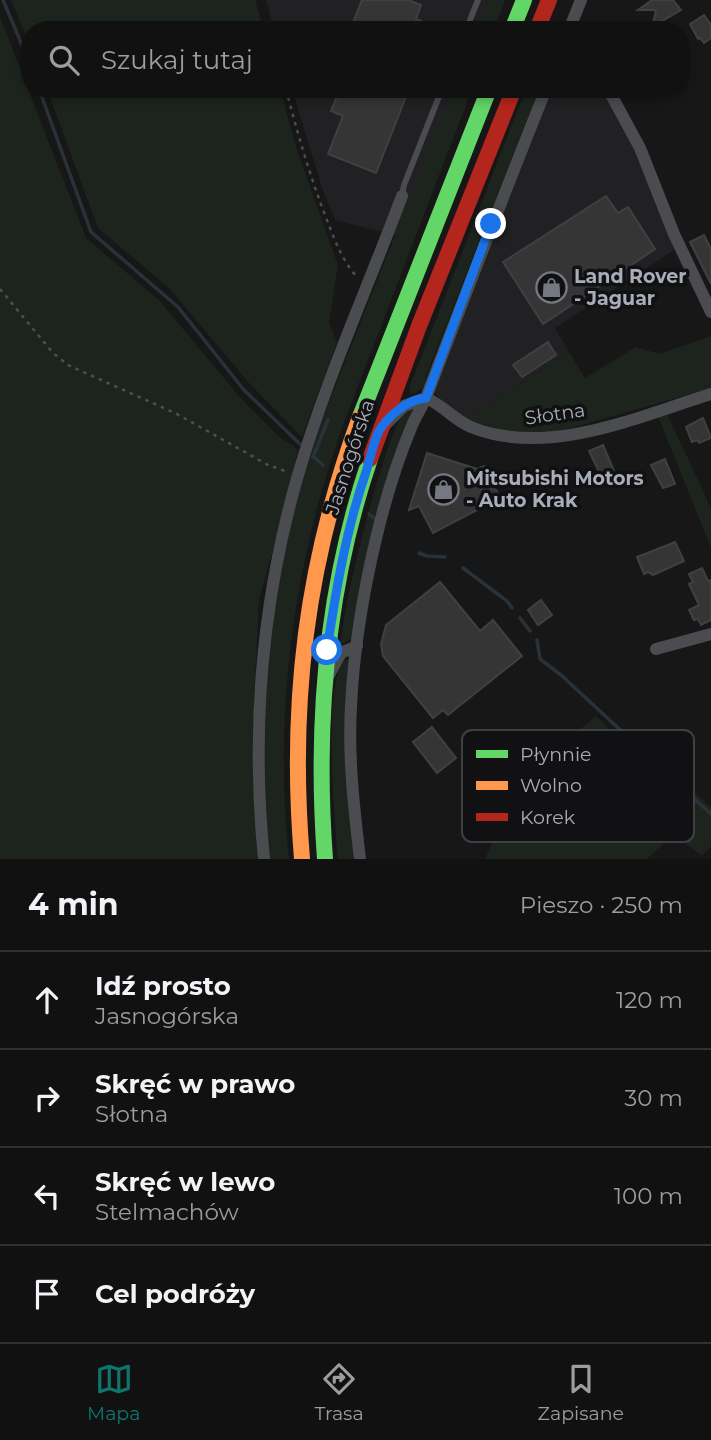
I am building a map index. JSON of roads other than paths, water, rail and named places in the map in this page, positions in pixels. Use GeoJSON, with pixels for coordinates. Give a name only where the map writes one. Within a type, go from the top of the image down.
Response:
{"type":"FeatureCollection","features":[{"type":"Feature","properties":{"kind":"main road"},"geometry":{"type":"LineString","coordinates":[[516,21],[524,0]]}},
{"type":"Feature","properties":{"kind":"main road"},"geometry":{"type":"LineString","coordinates":[[541,21],[549,0]]}},
{"type":"Feature","properties":{"kind":"main road","name":"Jasnogórska"},"geometry":{"type":"LineString","coordinates":[[302,859],[297,778],[298,699],[306,622],[323,536],[355,429],[485,98]]}},
{"type":"Feature","properties":{"kind":"main road","name":"Jasnogórska"},"geometry":{"type":"LineString","coordinates":[[325,859],[319,774],[323,688],[341,565],[360,489],[380,430],[510,98]]}},
{"type":"Feature","properties":{"kind":"street"},"geometry":{"type":"LineString","coordinates":[[574,21],[581,0]]}},
{"type":"Feature","properties":{"kind":"street"},"geometry":{"type":"LineString","coordinates":[[359,859],[350,768],[351,704],[357,646],[373,556],[411,428],[426,398],[541,98]]}},
{"type":"Feature","properties":{"kind":"street"},"geometry":{"type":"LineString","coordinates":[[613,98],[640,148],[674,234],[711,312]]}},
{"type":"Feature","properties":{"kind":"street"},"geometry":{"type":"LineString","coordinates":[[264,859],[259,775],[260,687],[271,590],[298,475],[313,426],[402,196]]}},
{"type":"Feature","properties":{"kind":"street","name":"Słotna"},"geometry":{"type":"LineString","coordinates":[[426,398],[437,403],[458,421],[472,427],[516,439],[539,440],[573,435],[711,394]]}},
{"type":"Feature","properties":{"kind":"street"},"geometry":{"type":"LineString","coordinates":[[380,430],[404,406],[414,400],[426,398]]}},
{"type":"Feature","properties":{"kind":"street"},"geometry":{"type":"LineString","coordinates":[[656,649],[711,634]]}},
{"type":"Feature","properties":{"kind":"street"},"geometry":{"type":"LineString","coordinates":[[323,688],[338,656],[357,646]]}},
{"type":"Feature","properties":{"kind":"lane"},"geometry":{"type":"LineString","coordinates":[[470,21],[478,0]]}},
{"type":"Feature","properties":{"kind":"lane"},"geometry":{"type":"LineString","coordinates":[[513,21],[514,0]]}},
{"type":"Feature","properties":{"kind":"lane"},"geometry":{"type":"LineString","coordinates":[[402,196],[438,98]]}},
{"type":"Feature","properties":{"kind":"waterway"},"geometry":{"type":"LineString","coordinates":[[3,0],[21,43]]}},
{"type":"Feature","properties":{"kind":"waterway"},"geometry":{"type":"LineString","coordinates":[[42,98],[91,232],[178,307],[244,390],[300,444]]}},
{"type":"Feature","properties":{"kind":"waterway"},"geometry":{"type":"LineString","coordinates":[[313,457],[328,420]]}},
{"type":"Feature","properties":{"kind":"waterway"},"geometry":{"type":"LineString","coordinates":[[314,457],[323,465]]}},
{"type":"Feature","properties":{"kind":"waterway"},"geometry":{"type":"LineString","coordinates":[[369,514],[376,520]]}},
{"type":"Feature","properties":{"kind":"waterway"},"geometry":{"type":"LineString","coordinates":[[419,553],[445,557]]}},
{"type":"Feature","properties":{"kind":"waterway"},"geometry":{"type":"LineString","coordinates":[[463,568],[507,601],[512,608]]}},
{"type":"Feature","properties":{"kind":"waterway"},"geometry":{"type":"LineString","coordinates":[[520,618],[530,631]]}},
{"type":"Feature","properties":{"kind":"waterway"},"geometry":{"type":"LineString","coordinates":[[537,640],[540,659],[620,730]]}},
{"type":"Feature","properties":{"kind":"waterway"},"geometry":{"type":"LineString","coordinates":[[694,798],[711,814]]}},
{"type":"Feature","properties":{"kind":"place","name":"Land Rover - Jaguar"},"geometry":{"type":"Point","coordinates":[551,287]}},
{"type":"Feature","properties":{"kind":"place","name":"Mitsubishi Motors - Auto Krak"},"geometry":{"type":"Point","coordinates":[443,489]}}]}
